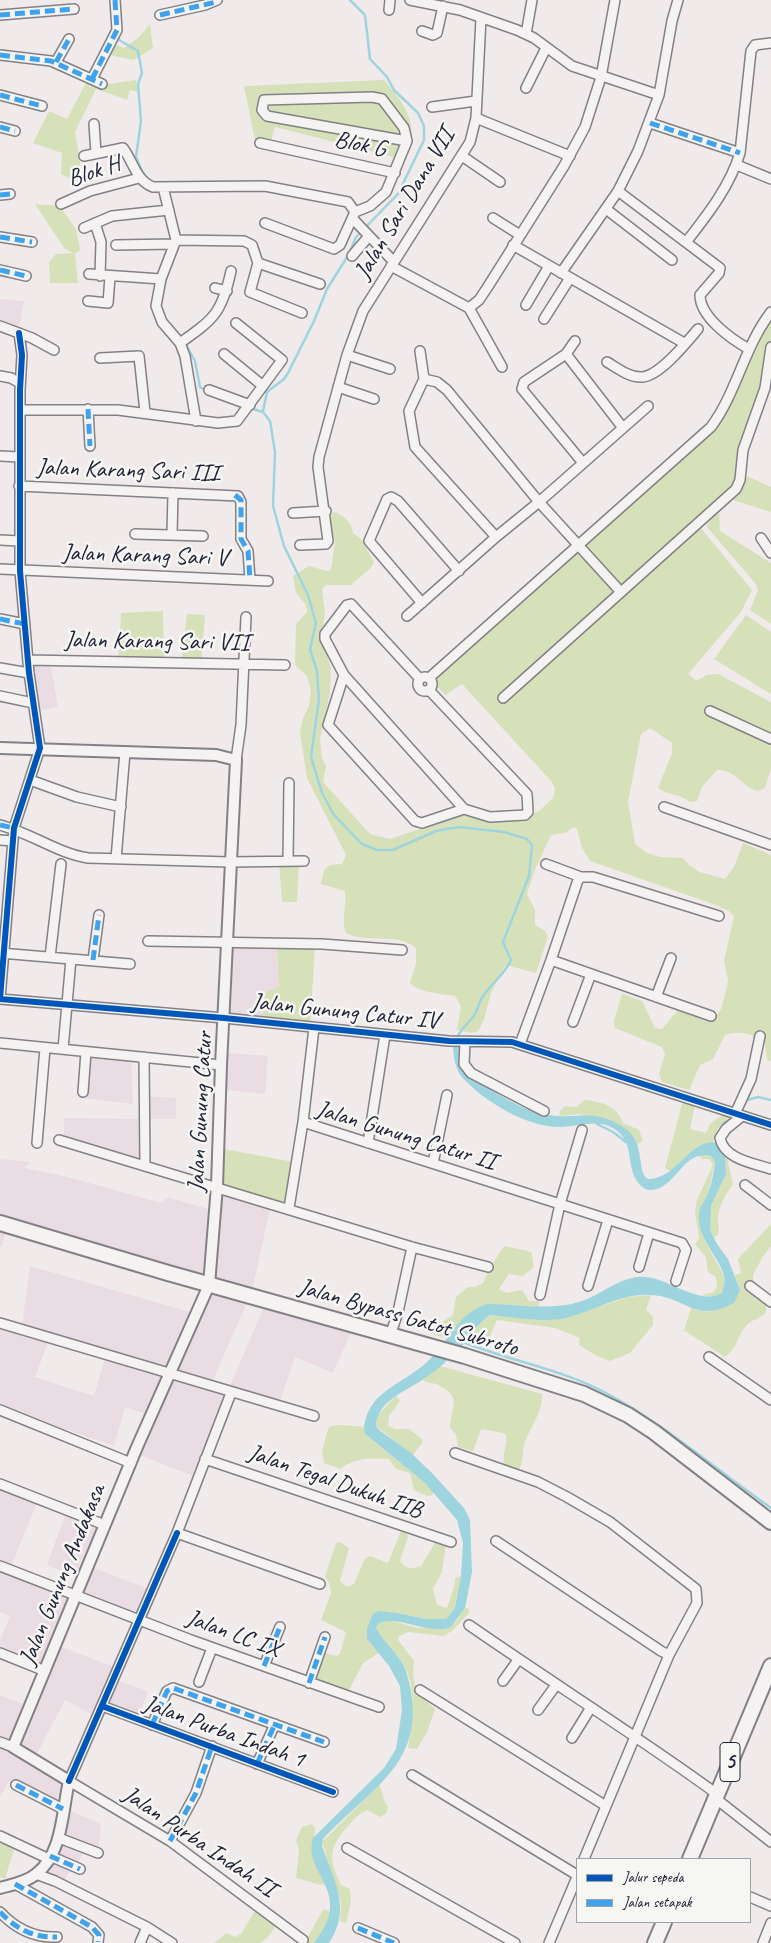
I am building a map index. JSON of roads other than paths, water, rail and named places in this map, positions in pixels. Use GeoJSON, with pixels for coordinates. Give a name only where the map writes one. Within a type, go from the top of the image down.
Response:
{"type":"FeatureCollection","features":[{"type":"Feature","properties":{"kind":"main road","name":"Jalan Bypass Gatot Subroto"},"geometry":{"type":"LineString","coordinates":[[0,1223],[209,1285],[465,1356],[561,1386],[615,1408],[654,1432],[771,1522]]}},
{"type":"Feature","properties":{"kind":"main road","name":"5"},"geometry":{"type":"LineString","coordinates":[[690,1858],[771,1666]]}},
{"type":"Feature","properties":{"kind":"main road"},"geometry":{"type":"LineString","coordinates":[[655,1943],[664,1923]]}},
{"type":"Feature","properties":{"kind":"street"},"geometry":{"type":"LineString","coordinates":[[92,79],[117,30],[115,0]]}},
{"type":"Feature","properties":{"kind":"street"},"geometry":{"type":"LineString","coordinates":[[410,0],[440,3],[526,34],[572,66],[658,95]]}},
{"type":"Feature","properties":{"kind":"street"},"geometry":{"type":"LineString","coordinates":[[526,34],[532,0]]}},
{"type":"Feature","properties":{"kind":"street"},"geometry":{"type":"LineString","coordinates":[[469,308],[479,300],[570,156],[585,127],[601,77],[615,0]]}},
{"type":"Feature","properties":{"kind":"street"},"geometry":{"type":"LineString","coordinates":[[544,319],[566,275],[618,191],[650,123],[658,95],[672,21],[678,0]]}},
{"type":"Feature","properties":{"kind":"street"},"geometry":{"type":"LineString","coordinates":[[160,15],[217,1]]}},
{"type":"Feature","properties":{"kind":"street"},"geometry":{"type":"LineString","coordinates":[[422,31],[436,34],[440,3]]}},
{"type":"Feature","properties":{"kind":"street"},"geometry":{"type":"LineString","coordinates":[[0,15],[74,10]]}},
{"type":"Feature","properties":{"kind":"street","name":"Jalan Sari Dana VII"},"geometry":{"type":"LineString","coordinates":[[300,546],[326,544],[328,541],[326,511],[318,462],[347,356],[360,318],[470,142],[476,118],[481,18]]}},
{"type":"Feature","properties":{"kind":"street"},"geometry":{"type":"LineString","coordinates":[[56,62],[69,39]]}},
{"type":"Feature","properties":{"kind":"street"},"geometry":{"type":"LineString","coordinates":[[687,241],[716,202],[737,165],[740,153],[751,51],[755,45],[771,43]]}},
{"type":"Feature","properties":{"kind":"street"},"geometry":{"type":"LineString","coordinates":[[526,88],[546,48]]}},
{"type":"Feature","properties":{"kind":"street"},"geometry":{"type":"LineString","coordinates":[[0,55],[56,62],[102,84]]}},
{"type":"Feature","properties":{"kind":"street"},"geometry":{"type":"LineString","coordinates":[[0,95],[42,106]]}},
{"type":"Feature","properties":{"kind":"street"},"geometry":{"type":"LineString","coordinates":[[395,173],[408,141],[404,128],[378,97],[268,98],[262,102],[263,114],[267,116],[408,141]]}},
{"type":"Feature","properties":{"kind":"street"},"geometry":{"type":"LineString","coordinates":[[432,107],[476,101]]}},
{"type":"Feature","properties":{"kind":"street"},"geometry":{"type":"LineString","coordinates":[[476,118],[570,156]]}},
{"type":"Feature","properties":{"kind":"street"},"geometry":{"type":"LineString","coordinates":[[650,123],[740,153]]}},
{"type":"Feature","properties":{"kind":"street"},"geometry":{"type":"LineString","coordinates":[[94,124],[96,153]]}},
{"type":"Feature","properties":{"kind":"street"},"geometry":{"type":"LineString","coordinates":[[0,128],[15,131]]}},
{"type":"Feature","properties":{"kind":"street","name":"Blok G"},"geometry":{"type":"LineString","coordinates":[[260,143],[395,173],[386,192],[362,210],[359,224]]}},
{"type":"Feature","properties":{"kind":"street"},"geometry":{"type":"LineString","coordinates":[[84,156],[123,148],[139,178],[147,185],[163,187],[233,185],[284,188],[348,202],[359,224],[392,264],[469,308],[502,367]]}},
{"type":"Feature","properties":{"kind":"street"},"geometry":{"type":"LineString","coordinates":[[462,156],[500,182]]}},
{"type":"Feature","properties":{"kind":"street"},"geometry":{"type":"LineString","coordinates":[[737,165],[771,179]]}},
{"type":"Feature","properties":{"kind":"street","name":"Blok H"},"geometry":{"type":"LineString","coordinates":[[61,204],[90,191],[139,178]]}},
{"type":"Feature","properties":{"kind":"street"},"geometry":{"type":"LineString","coordinates":[[163,187],[175,242],[160,279],[156,299],[158,313],[162,322],[180,343],[190,376],[196,421]]}},
{"type":"Feature","properties":{"kind":"street"},"geometry":{"type":"LineString","coordinates":[[618,191],[687,241],[720,268],[719,273],[702,291],[700,298],[709,316],[737,342],[749,349]]}},
{"type":"Feature","properties":{"kind":"street"},"geometry":{"type":"LineString","coordinates":[[0,195],[10,194]]}},
{"type":"Feature","properties":{"kind":"street"},"geometry":{"type":"LineString","coordinates":[[606,209],[672,260]]}},
{"type":"Feature","properties":{"kind":"street"},"geometry":{"type":"LineString","coordinates":[[84,228],[118,215],[169,210]]}},
{"type":"Feature","properties":{"kind":"street"},"geometry":{"type":"LineString","coordinates":[[493,218],[520,235]]}},
{"type":"Feature","properties":{"kind":"street"},"geometry":{"type":"LineString","coordinates":[[94,223],[101,242],[100,276]]}},
{"type":"Feature","properties":{"kind":"street"},"geometry":{"type":"LineString","coordinates":[[265,223],[334,250],[359,224]]}},
{"type":"Feature","properties":{"kind":"street"},"geometry":{"type":"LineString","coordinates":[[352,256],[359,224]]}},
{"type":"Feature","properties":{"kind":"street"},"geometry":{"type":"LineString","coordinates":[[0,237],[32,242]]}},
{"type":"Feature","properties":{"kind":"street"},"geometry":{"type":"LineString","coordinates":[[116,245],[244,241],[252,245],[258,263],[250,292],[302,313]]}},
{"type":"Feature","properties":{"kind":"street"},"geometry":{"type":"LineString","coordinates":[[513,245],[684,343]]}},
{"type":"Feature","properties":{"kind":"street"},"geometry":{"type":"LineString","coordinates":[[258,263],[320,284]]}},
{"type":"Feature","properties":{"kind":"street"},"geometry":{"type":"LineString","coordinates":[[526,306],[549,266]]}},
{"type":"Feature","properties":{"kind":"street"},"geometry":{"type":"LineString","coordinates":[[0,270],[26,276]]}},
{"type":"Feature","properties":{"kind":"street"},"geometry":{"type":"LineString","coordinates":[[180,343],[216,315],[227,292],[231,271]]}},
{"type":"Feature","properties":{"kind":"street"},"geometry":{"type":"LineString","coordinates":[[89,274],[160,279]]}},
{"type":"Feature","properties":{"kind":"street"},"geometry":{"type":"LineString","coordinates":[[88,301],[108,303],[110,276]]}},
{"type":"Feature","properties":{"kind":"street"},"geometry":{"type":"LineString","coordinates":[[215,288],[227,292]]}},
{"type":"Feature","properties":{"kind":"street"},"geometry":{"type":"LineString","coordinates":[[424,679],[711,427],[721,412],[749,349],[771,312]]}},
{"type":"Feature","properties":{"kind":"street"},"geometry":{"type":"LineString","coordinates":[[20,410],[88,409],[145,412],[196,421],[232,422],[242,417],[282,360],[236,323]]}},
{"type":"Feature","properties":{"kind":"street"},"geometry":{"type":"LineString","coordinates":[[0,326],[54,350]]}},
{"type":"Feature","properties":{"kind":"street"},"geometry":{"type":"LineString","coordinates":[[607,362],[625,373],[642,377],[665,365],[698,329]]}},
{"type":"Feature","properties":{"kind":"street"},"geometry":{"type":"LineString","coordinates":[[0,999],[2,953],[14,828],[40,748],[29,673],[20,571],[19,457],[22,355],[19,334]]}},
{"type":"Feature","properties":{"kind":"street"},"geometry":{"type":"LineString","coordinates":[[575,341],[566,354],[524,382],[522,389],[583,462]]}},
{"type":"Feature","properties":{"kind":"street"},"geometry":{"type":"LineString","coordinates":[[502,698],[736,489],[740,480],[742,450],[765,388],[771,347]]}},
{"type":"Feature","properties":{"kind":"street"},"geometry":{"type":"LineString","coordinates":[[420,351],[424,379],[409,411],[413,442],[496,537]]}},
{"type":"Feature","properties":{"kind":"street"},"geometry":{"type":"LineString","coordinates":[[224,354],[264,386]]}},
{"type":"Feature","properties":{"kind":"street"},"geometry":{"type":"LineString","coordinates":[[566,354],[623,428]]}},
{"type":"Feature","properties":{"kind":"street"},"geometry":{"type":"LineString","coordinates":[[100,358],[139,356],[145,412]]}},
{"type":"Feature","properties":{"kind":"street"},"geometry":{"type":"LineString","coordinates":[[347,356],[390,369]]}},
{"type":"Feature","properties":{"kind":"street"},"geometry":{"type":"LineString","coordinates":[[0,376],[11,378],[20,383]]}},
{"type":"Feature","properties":{"kind":"street"},"geometry":{"type":"LineString","coordinates":[[424,379],[436,382],[447,390],[576,546],[620,591]]}},
{"type":"Feature","properties":{"kind":"street"},"geometry":{"type":"LineString","coordinates":[[338,387],[374,399]]}},
{"type":"Feature","properties":{"kind":"street"},"geometry":{"type":"LineString","coordinates":[[209,390],[250,405]]}},
{"type":"Feature","properties":{"kind":"street"},"geometry":{"type":"LineString","coordinates":[[407,616],[648,406]]}},
{"type":"Feature","properties":{"kind":"street"},"geometry":{"type":"LineString","coordinates":[[88,409],[90,446]]}},
{"type":"Feature","properties":{"kind":"street"},"geometry":{"type":"LineString","coordinates":[[0,456],[19,457]]}},
{"type":"Feature","properties":{"kind":"street","name":"Jalan Karang Sari III"},"geometry":{"type":"LineString","coordinates":[[19,486],[235,495],[240,498],[241,539],[248,551],[250,580]]}},
{"type":"Feature","properties":{"kind":"street"},"geometry":{"type":"LineString","coordinates":[[172,534],[173,492]]}},
{"type":"Feature","properties":{"kind":"street"},"geometry":{"type":"LineString","coordinates":[[422,603],[369,541],[387,499],[391,497],[398,501],[459,571]]}},
{"type":"Feature","properties":{"kind":"street"},"geometry":{"type":"LineString","coordinates":[[293,512],[326,511]]}},
{"type":"Feature","properties":{"kind":"street"},"geometry":{"type":"LineString","coordinates":[[135,534],[203,536]]}},
{"type":"Feature","properties":{"kind":"street"},"geometry":{"type":"LineString","coordinates":[[761,538],[771,553]]}},
{"type":"Feature","properties":{"kind":"street"},"geometry":{"type":"LineString","coordinates":[[0,540],[19,541]]}},
{"type":"Feature","properties":{"kind":"street","name":"Jalan Karang Sari V"},"geometry":{"type":"LineString","coordinates":[[0,569],[268,581]]}},
{"type":"Feature","properties":{"kind":"street"},"geometry":{"type":"LineString","coordinates":[[348,604],[352,605],[424,679],[432,684],[429,690],[527,794],[528,812],[524,815],[490,818],[464,809],[344,675],[324,636],[348,604]]}},
{"type":"Feature","properties":{"kind":"street","name":"Jalan Gunung Catur"},"geometry":{"type":"LineString","coordinates":[[209,1285],[217,1186],[230,862],[236,760],[241,725],[246,617]]}},
{"type":"Feature","properties":{"kind":"street"},"geometry":{"type":"LineString","coordinates":[[0,619],[25,624]]}},
{"type":"Feature","properties":{"kind":"street","name":"Jalan Karang Sari VII"},"geometry":{"type":"LineString","coordinates":[[28,660],[285,665]]}},
{"type":"Feature","properties":{"kind":"street"},"geometry":{"type":"LineString","coordinates":[[0,668],[29,673]]}},
{"type":"Feature","properties":{"kind":"street"},"geometry":{"type":"LineString","coordinates":[[344,675],[328,725],[415,821],[422,822],[464,809]]}},
{"type":"Feature","properties":{"kind":"street"},"geometry":{"type":"LineString","coordinates":[[0,696],[33,702]]}},
{"type":"Feature","properties":{"kind":"street"},"geometry":{"type":"LineString","coordinates":[[710,711],[771,739]]}},
{"type":"Feature","properties":{"kind":"street"},"geometry":{"type":"LineString","coordinates":[[0,748],[216,755],[236,760]]}},
{"type":"Feature","properties":{"kind":"street"},"geometry":{"type":"LineString","coordinates":[[116,859],[125,752]]}},
{"type":"Feature","properties":{"kind":"street"},"geometry":{"type":"LineString","coordinates":[[30,780],[77,797],[121,807]]}},
{"type":"Feature","properties":{"kind":"street"},"geometry":{"type":"LineString","coordinates":[[288,861],[289,783]]}},
{"type":"Feature","properties":{"kind":"street"},"geometry":{"type":"LineString","coordinates":[[664,807],[771,844]]}},
{"type":"Feature","properties":{"kind":"street"},"geometry":{"type":"LineString","coordinates":[[0,825],[14,828],[74,856],[230,862],[304,861]]}},
{"type":"Feature","properties":{"kind":"street"},"geometry":{"type":"LineString","coordinates":[[0,840],[13,841]]}},
{"type":"Feature","properties":{"kind":"street"},"geometry":{"type":"LineString","coordinates":[[50,957],[60,864]]}},
{"type":"Feature","properties":{"kind":"street"},"geometry":{"type":"LineString","coordinates":[[546,864],[581,877],[593,877],[719,916]]}},
{"type":"Feature","properties":{"kind":"street"},"geometry":{"type":"LineString","coordinates":[[520,1044],[552,960],[578,880],[581,877]]}},
{"type":"Feature","properties":{"kind":"street"},"geometry":{"type":"LineString","coordinates":[[93,960],[100,915]]}},
{"type":"Feature","properties":{"kind":"street"},"geometry":{"type":"LineString","coordinates":[[148,940],[322,944],[402,950]]}},
{"type":"Feature","properties":{"kind":"street"},"geometry":{"type":"LineString","coordinates":[[2,953],[130,964]]}},
{"type":"Feature","properties":{"kind":"street"},"geometry":{"type":"LineString","coordinates":[[656,997],[671,958]]}},
{"type":"Feature","properties":{"kind":"street"},"geometry":{"type":"LineString","coordinates":[[63,1049],[72,959]]}},
{"type":"Feature","properties":{"kind":"street"},"geometry":{"type":"LineString","coordinates":[[552,960],[711,1016]]}},
{"type":"Feature","properties":{"kind":"street"},"geometry":{"type":"LineString","coordinates":[[573,1022],[591,974]]}},
{"type":"Feature","properties":{"kind":"street","name":"Jalan Gunung Catur IV"},"geometry":{"type":"LineString","coordinates":[[0,999],[224,1018],[449,1041],[501,1041],[520,1044],[771,1125]]}},
{"type":"Feature","properties":{"kind":"street"},"geometry":{"type":"LineString","coordinates":[[303,1122],[314,1028]]}},
{"type":"Feature","properties":{"kind":"street"},"geometry":{"type":"LineString","coordinates":[[368,1143],[385,1035]]}},
{"type":"Feature","properties":{"kind":"street"},"geometry":{"type":"LineString","coordinates":[[760,1036],[751,1079],[738,1115],[720,1138],[721,1146],[726,1153],[771,1169]]}},
{"type":"Feature","properties":{"kind":"street"},"geometry":{"type":"LineString","coordinates":[[464,1042],[464,1064],[471,1074],[544,1111]]}},
{"type":"Feature","properties":{"kind":"street"},"geometry":{"type":"LineString","coordinates":[[0,1043],[221,1065]]}},
{"type":"Feature","properties":{"kind":"street"},"geometry":{"type":"LineString","coordinates":[[37,1143],[45,1048]]}},
{"type":"Feature","properties":{"kind":"street"},"geometry":{"type":"LineString","coordinates":[[83,1092],[86,1052]]}},
{"type":"Feature","properties":{"kind":"street"},"geometry":{"type":"LineString","coordinates":[[144,1057],[145,1164]]}},
{"type":"Feature","properties":{"kind":"street"},"geometry":{"type":"LineString","coordinates":[[433,1163],[447,1094]]}},
{"type":"Feature","properties":{"kind":"street","name":"Jalan Gunung Catur II"},"geometry":{"type":"LineString","coordinates":[[289,1208],[303,1122],[685,1245],[686,1250],[676,1281]]}},
{"type":"Feature","properties":{"kind":"street"},"geometry":{"type":"LineString","coordinates":[[540,1295],[560,1204],[582,1130]]}},
{"type":"Feature","properties":{"kind":"street"},"geometry":{"type":"LineString","coordinates":[[59,1140],[145,1164],[412,1247],[488,1267]]}},
{"type":"Feature","properties":{"kind":"street"},"geometry":{"type":"LineString","coordinates":[[745,1185],[771,1206]]}},
{"type":"Feature","properties":{"kind":"street"},"geometry":{"type":"LineString","coordinates":[[588,1286],[608,1220]]}},
{"type":"Feature","properties":{"kind":"street"},"geometry":{"type":"LineString","coordinates":[[639,1267],[649,1233]]}},
{"type":"Feature","properties":{"kind":"street"},"geometry":{"type":"LineString","coordinates":[[390,1336],[398,1312],[412,1247]]}},
{"type":"Feature","properties":{"kind":"street","name":"Jalan Gunung Andakasa"},"geometry":{"type":"LineString","coordinates":[[13,1748],[131,1462],[209,1285]]}},
{"type":"Feature","properties":{"kind":"street"},"geometry":{"type":"LineString","coordinates":[[750,1286],[771,1302]]}},
{"type":"Feature","properties":{"kind":"street"},"geometry":{"type":"LineString","coordinates":[[0,1323],[231,1393],[314,1416]]}},
{"type":"Feature","properties":{"kind":"street"},"geometry":{"type":"LineString","coordinates":[[709,1357],[771,1400]]}},
{"type":"Feature","properties":{"kind":"street"},"geometry":{"type":"LineString","coordinates":[[0,1888],[15,1884],[36,1874],[49,1857],[59,1838],[62,1808],[69,1781],[176,1533],[231,1393]]}},
{"type":"Feature","properties":{"kind":"street"},"geometry":{"type":"LineString","coordinates":[[0,1410],[131,1462]]}},
{"type":"Feature","properties":{"kind":"street"},"geometry":{"type":"LineString","coordinates":[[455,1453],[538,1482],[567,1497],[610,1522],[696,1589],[697,1603],[670,1654],[648,1704],[637,1737],[584,1858]]}},
{"type":"Feature","properties":{"kind":"street","name":"Jalan Tegal Dukuh IIB"},"geometry":{"type":"LineString","coordinates":[[206,1459],[451,1542]]}},
{"type":"Feature","properties":{"kind":"street"},"geometry":{"type":"LineString","coordinates":[[0,1484],[105,1525]]}},
{"type":"Feature","properties":{"kind":"street"},"geometry":{"type":"LineString","coordinates":[[176,1533],[320,1584]]}},
{"type":"Feature","properties":{"kind":"street"},"geometry":{"type":"LineString","coordinates":[[496,1541],[661,1651],[670,1654]]}},
{"type":"Feature","properties":{"kind":"street","name":"Jalan LC IX"},"geometry":{"type":"LineString","coordinates":[[0,1566],[212,1648],[378,1707]]}},
{"type":"Feature","properties":{"kind":"street"},"geometry":{"type":"LineString","coordinates":[[469,1625],[590,1709],[637,1737],[716,1796],[771,1842]]}},
{"type":"Feature","properties":{"kind":"street"},"geometry":{"type":"LineString","coordinates":[[264,1666],[280,1626]]}},
{"type":"Feature","properties":{"kind":"street"},"geometry":{"type":"LineString","coordinates":[[309,1683],[325,1637]]}},
{"type":"Feature","properties":{"kind":"street"},"geometry":{"type":"LineString","coordinates":[[199,1682],[212,1648]]}},
{"type":"Feature","properties":{"kind":"street"},"geometry":{"type":"LineString","coordinates":[[0,1653],[45,1671]]}},
{"type":"Feature","properties":{"kind":"street"},"geometry":{"type":"LineString","coordinates":[[503,1681],[518,1660]]}},
{"type":"Feature","properties":{"kind":"street"},"geometry":{"type":"LineString","coordinates":[[538,1710],[556,1685]]}},
{"type":"Feature","properties":{"kind":"street"},"geometry":{"type":"LineString","coordinates":[[152,1725],[167,1691],[173,1688],[324,1742]]}},
{"type":"Feature","properties":{"kind":"street"},"geometry":{"type":"LineString","coordinates":[[420,1690],[606,1806]]}},
{"type":"Feature","properties":{"kind":"street","name":"Jalan Purba Indah 1"},"geometry":{"type":"LineString","coordinates":[[102,1706],[333,1792]]}},
{"type":"Feature","properties":{"kind":"street"},"geometry":{"type":"LineString","coordinates":[[572,1738],[590,1709]]}},
{"type":"Feature","properties":{"kind":"street"},"geometry":{"type":"LineString","coordinates":[[257,1764],[275,1724]]}},
{"type":"Feature","properties":{"kind":"street"},"geometry":{"type":"LineString","coordinates":[[0,1742],[69,1781]]}},
{"type":"Feature","properties":{"kind":"street"},"geometry":{"type":"LineString","coordinates":[[170,1841],[196,1793],[212,1746]]}},
{"type":"Feature","properties":{"kind":"street"},"geometry":{"type":"LineString","coordinates":[[412,1775],[576,1875]]}},
{"type":"Feature","properties":{"kind":"street","name":"Jalan Purba Indah II"},"geometry":{"type":"LineString","coordinates":[[69,1781],[170,1841],[303,1940]]}},
{"type":"Feature","properties":{"kind":"street"},"geometry":{"type":"LineString","coordinates":[[16,1785],[62,1808]]}},
{"type":"Feature","properties":{"kind":"street"},"geometry":{"type":"LineString","coordinates":[[0,1836],[80,1869]]}},
{"type":"Feature","properties":{"kind":"street"},"geometry":{"type":"LineString","coordinates":[[59,1838],[98,1853]]}},
{"type":"Feature","properties":{"kind":"street"},"geometry":{"type":"LineString","coordinates":[[347,1848],[515,1943]]}},
{"type":"Feature","properties":{"kind":"street"},"geometry":{"type":"LineString","coordinates":[[36,1874],[62,1884],[147,1927],[172,1943]]}},
{"type":"Feature","properties":{"kind":"street"},"geometry":{"type":"LineString","coordinates":[[549,1943],[576,1878]]}},
{"type":"Feature","properties":{"kind":"street"},"geometry":{"type":"LineString","coordinates":[[15,1884],[92,1927],[99,1936],[98,1942]]}},
{"type":"Feature","properties":{"kind":"street"},"geometry":{"type":"LineString","coordinates":[[751,1896],[771,1906]]}},
{"type":"Feature","properties":{"kind":"street"},"geometry":{"type":"LineString","coordinates":[[0,1912],[10,1922],[33,1935],[57,1937]]}},
{"type":"Feature","properties":{"kind":"street"},"geometry":{"type":"LineString","coordinates":[[767,1938],[771,1922]]}},
{"type":"Feature","properties":{"kind":"street"},"geometry":{"type":"LineString","coordinates":[[140,1943],[147,1927]]}},
{"type":"Feature","properties":{"kind":"street"},"geometry":{"type":"LineString","coordinates":[[358,1928],[394,1943]]}},
{"type":"Feature","properties":{"kind":"water"},"geometry":{"type":"Polygon","coordinates":[[[453,1044],[461,1044],[468,1067],[476,1079],[501,1096],[521,1106],[548,1115],[595,1116],[614,1122],[626,1129],[636,1142],[642,1170],[648,1179],[659,1177],[668,1172],[701,1145],[710,1142],[720,1144],[725,1157],[726,1174],[711,1206],[710,1230],[728,1259],[740,1290],[734,1303],[709,1311],[691,1308],[663,1297],[640,1295],[566,1318],[537,1320],[490,1315],[442,1365],[387,1403],[381,1410],[376,1426],[379,1430],[410,1452],[464,1508],[470,1520],[472,1572],[465,1608],[451,1627],[432,1629],[403,1622],[385,1621],[376,1627],[404,1665],[412,1702],[412,1727],[405,1749],[394,1768],[323,1839],[322,1846],[339,1895],[339,1918],[336,1930],[329,1943],[314,1943],[326,1925],[330,1910],[329,1897],[325,1885],[314,1863],[312,1851],[313,1838],[384,1768],[396,1749],[402,1710],[400,1686],[389,1666],[367,1639],[367,1629],[372,1615],[378,1611],[426,1619],[446,1619],[455,1608],[461,1576],[463,1543],[457,1520],[425,1483],[365,1434],[364,1427],[372,1405],[391,1387],[427,1362],[469,1313],[488,1304],[545,1307],[568,1305],[594,1296],[622,1281],[638,1277],[649,1277],[691,1293],[712,1296],[722,1293],[725,1279],[719,1263],[705,1240],[699,1223],[699,1211],[707,1196],[713,1174],[715,1162],[711,1156],[701,1155],[692,1159],[663,1186],[655,1190],[645,1189],[633,1174],[628,1148],[619,1132],[603,1124],[547,1126],[533,1123],[506,1111],[482,1095],[462,1077],[456,1066],[453,1044]]]}},
{"type":"Feature","properties":{"kind":"waterway"},"geometry":{"type":"LineString","coordinates":[[263,411],[267,392],[284,379],[288,373],[314,321],[327,289],[349,254],[356,237],[398,194],[424,140],[424,126],[418,113],[394,90],[387,77],[370,59],[365,15],[350,0]]}},
{"type":"Feature","properties":{"kind":"waterway"},"geometry":{"type":"LineString","coordinates":[[118,36],[119,40],[138,51],[142,73],[138,84],[141,121],[136,157],[142,171],[150,182]]}},
{"type":"Feature","properties":{"kind":"waterway"},"geometry":{"type":"LineString","coordinates":[[171,264],[175,253]]}},
{"type":"Feature","properties":{"kind":"waterway"},"geometry":{"type":"LineString","coordinates":[[171,326],[182,338]]}},
{"type":"Feature","properties":{"kind":"waterway"},"geometry":{"type":"LineString","coordinates":[[185,343],[195,361],[200,387],[208,392]]}},
{"type":"Feature","properties":{"kind":"waterway"},"geometry":{"type":"LineString","coordinates":[[250,408],[263,412],[270,421],[275,452],[273,506],[284,546],[308,595],[316,623],[310,649],[317,671],[319,699],[311,757],[322,793],[334,815],[362,844],[377,850],[393,850],[436,831],[459,827],[504,832],[527,839],[532,845],[529,876],[503,942],[511,960],[505,971],[483,996],[475,1014],[460,1032],[457,1039]]}},
{"type":"Feature","properties":{"kind":"waterway"},"geometry":{"type":"LineString","coordinates":[[744,1101],[758,1097],[771,1100]]}},
{"type":"Feature","properties":{"kind":"waterway"},"geometry":{"type":"LineString","coordinates":[[495,1102],[509,1111]]}},
{"type":"Feature","properties":{"kind":"waterway"},"geometry":{"type":"LineString","coordinates":[[720,1130],[724,1123],[732,1119]]}},
{"type":"Feature","properties":{"kind":"waterway"},"geometry":{"type":"LineString","coordinates":[[597,1124],[613,1132],[626,1142]]}},
{"type":"Feature","properties":{"kind":"waterway"},"geometry":{"type":"LineString","coordinates":[[463,1342],[553,1371],[606,1393],[670,1433],[771,1508]]}}]}
